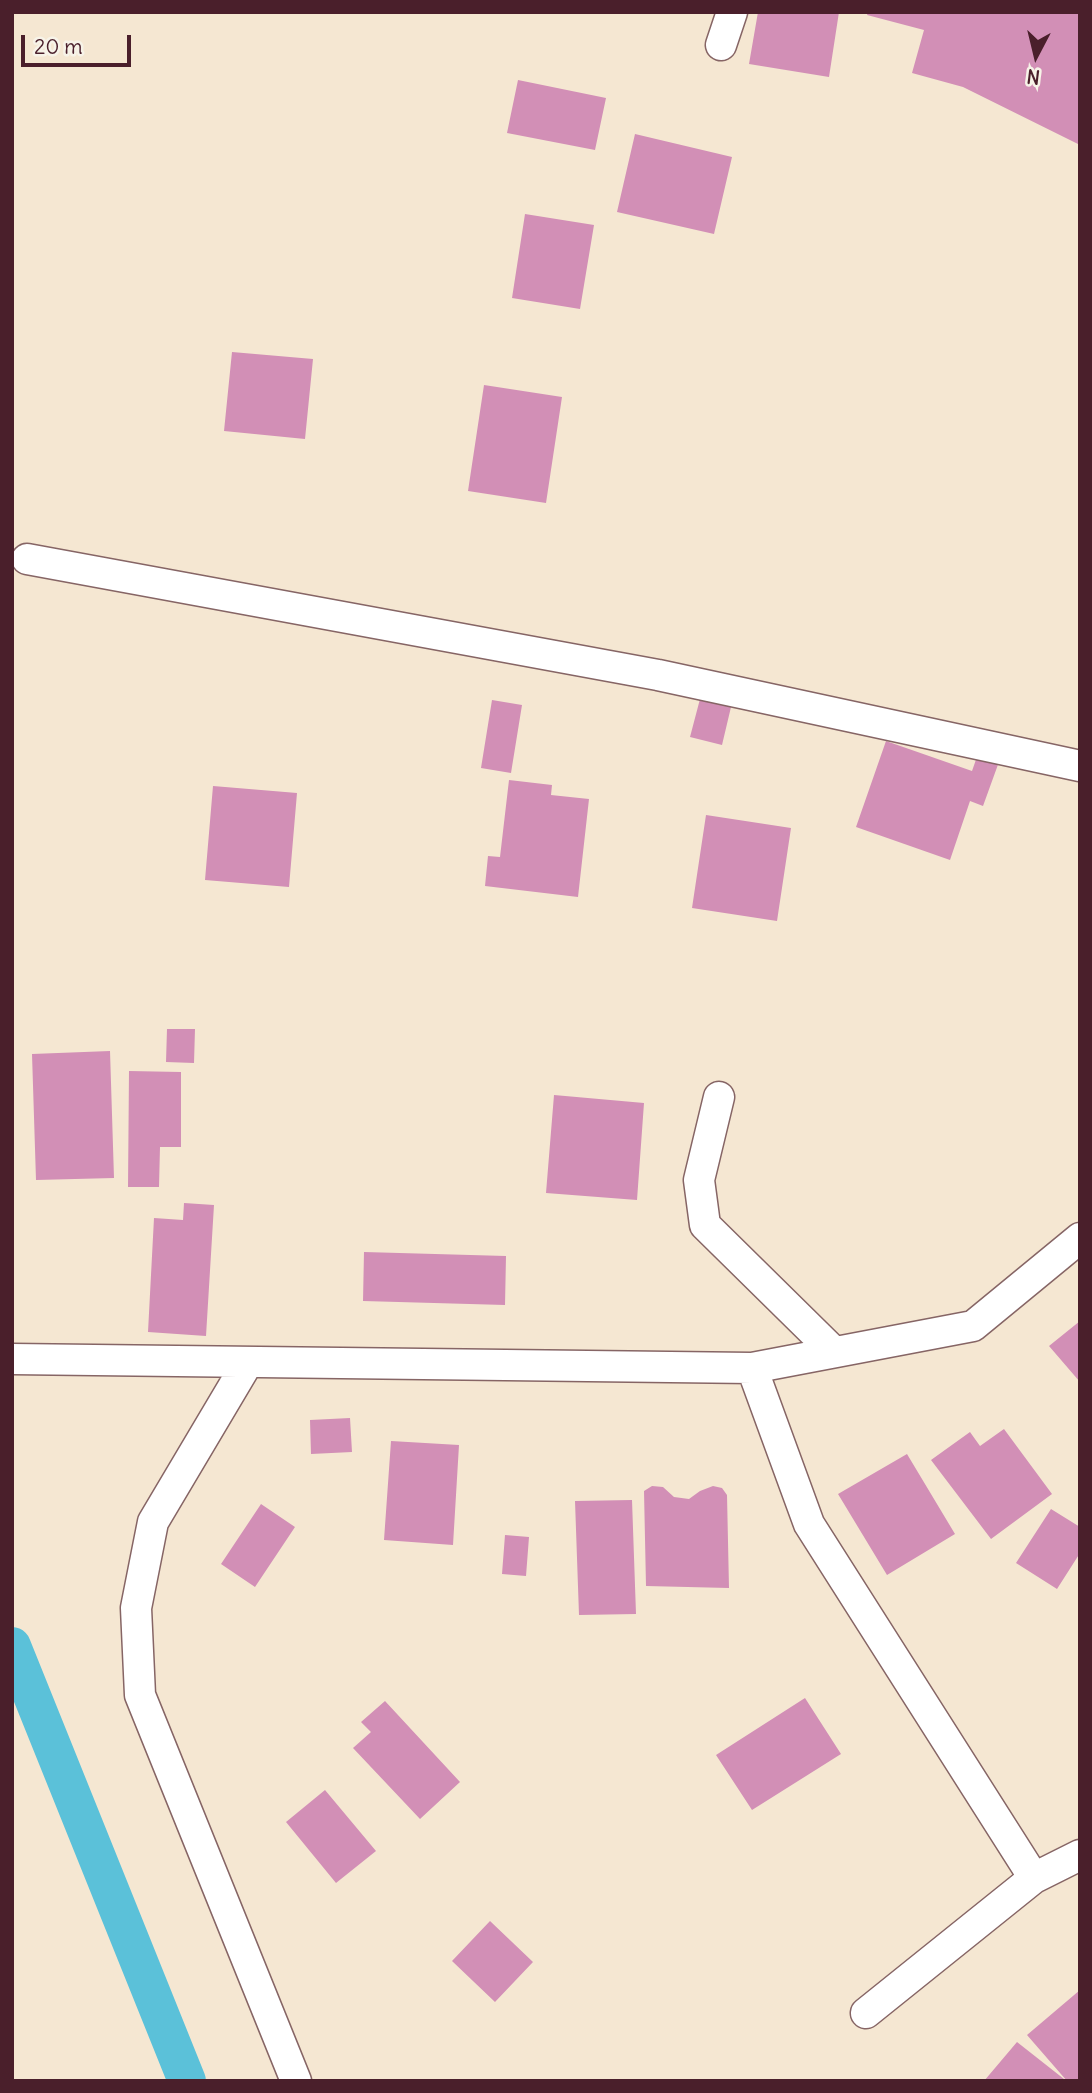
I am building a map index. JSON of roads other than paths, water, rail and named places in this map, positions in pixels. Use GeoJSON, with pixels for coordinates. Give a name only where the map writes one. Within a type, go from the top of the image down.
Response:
{"type":"FeatureCollection","features":[{"type":"Feature","properties":{"kind":"street"},"geometry":{"type":"LineString","coordinates":[[720,45],[732,12]]}},
{"type":"Feature","properties":{"kind":"street"},"geometry":{"type":"LineString","coordinates":[[27,559],[658,675],[1080,766]]}},
{"type":"Feature","properties":{"kind":"street"},"geometry":{"type":"LineString","coordinates":[[719,1097],[699,1180],[705,1225],[834,1352]]}},
{"type":"Feature","properties":{"kind":"street"},"geometry":{"type":"LineString","coordinates":[[12,1359],[752,1368],[973,1326],[1080,1238]]}},
{"type":"Feature","properties":{"kind":"street"},"geometry":{"type":"LineString","coordinates":[[248,1362],[153,1522],[136,1608],[140,1695],[296,2081]]}},
{"type":"Feature","properties":{"kind":"street"},"geometry":{"type":"LineString","coordinates":[[752,1368],[809,1524],[1034,1878]]}},
{"type":"Feature","properties":{"kind":"street"},"geometry":{"type":"LineString","coordinates":[[866,2013],[1034,1878],[1080,1855]]}},
{"type":"Feature","properties":{"kind":"waterway"},"geometry":{"type":"LineString","coordinates":[[12,1646],[187,2081]]}}]}
